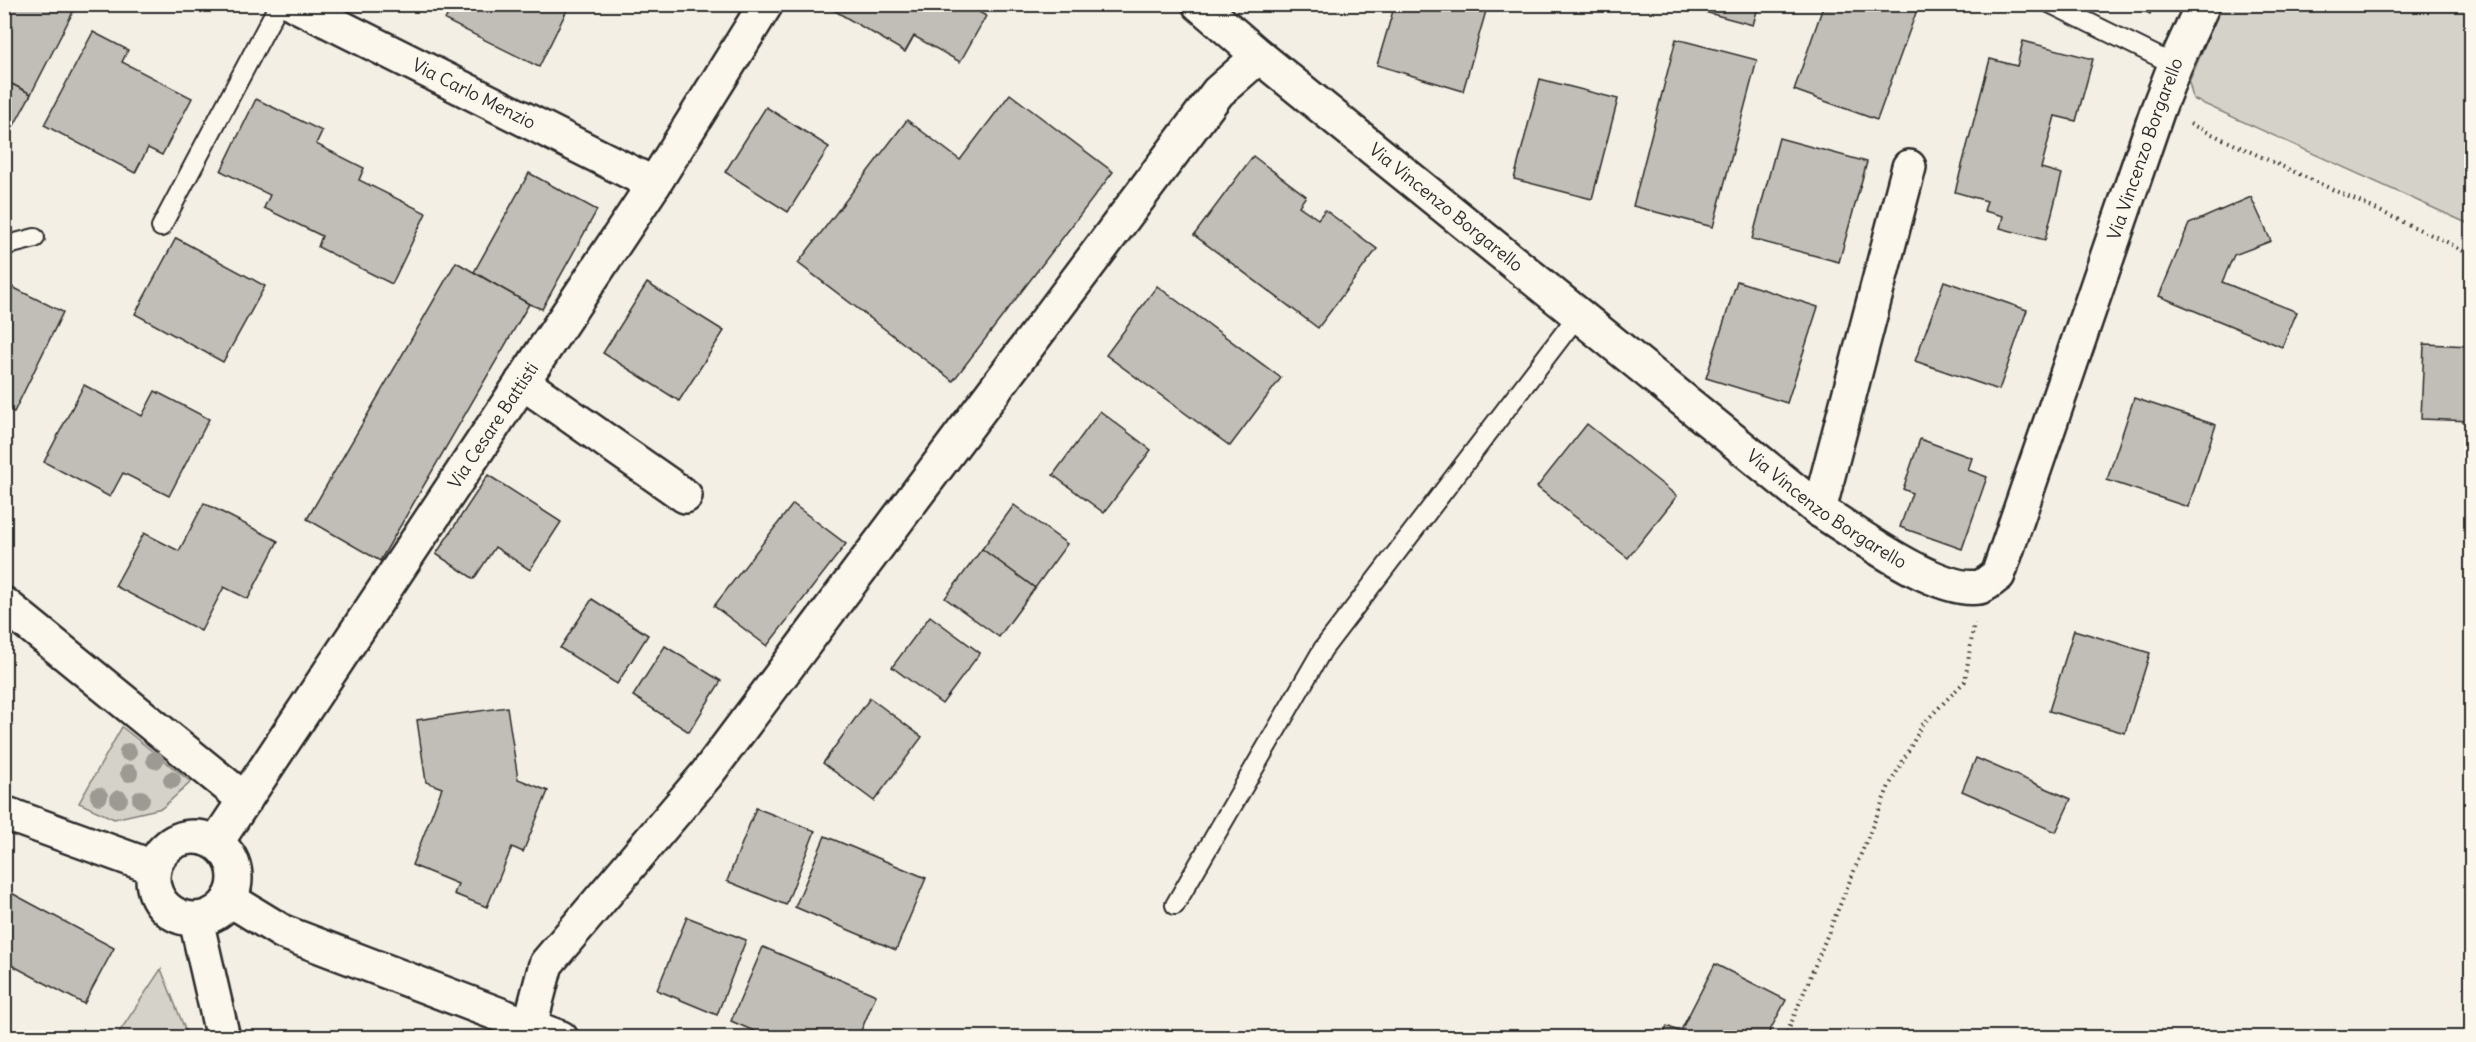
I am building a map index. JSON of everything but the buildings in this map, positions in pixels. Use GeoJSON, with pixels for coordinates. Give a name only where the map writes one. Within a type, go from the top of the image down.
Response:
{"type":"FeatureCollection","features":[{"type":"Feature","properties":{"kind":"street","name":"Via Carlo Menzio"},"geometry":{"type":"LineString","coordinates":[[294,4],[654,184]]}},
{"type":"Feature","properties":{"kind":"street","name":"Via Cesare Battisti"},"geometry":{"type":"LineString","coordinates":[[216,843],[654,184],[766,4]]}},
{"type":"Feature","properties":{"kind":"street","name":"Via Vincenzo Borgarello"},"geometry":{"type":"LineString","coordinates":[[1199,4],[1259,56],[1819,510],[1918,572],[1955,586],[1980,587],[1998,575],[2002,565],[2158,109],[2203,4]]}},
{"type":"Feature","properties":{"kind":"street"},"geometry":{"type":"LineString","coordinates":[[530,1025],[546,964],[706,775],[1218,92],[1259,56]]}},
{"type":"Feature","properties":{"kind":"street"},"geometry":{"type":"LineString","coordinates":[[1819,510],[1909,167]]}},
{"type":"Feature","properties":{"kind":"street"},"geometry":{"type":"LineString","coordinates":[[522,382],[685,496]]}},
{"type":"Feature","properties":{"kind":"street"},"geometry":{"type":"LineString","coordinates":[[4,604],[245,800]]}},
{"type":"Feature","properties":{"kind":"street"},"geometry":{"type":"LineString","coordinates":[[4,813],[153,867]]}},
{"type":"Feature","properties":{"kind":"street"},"geometry":{"type":"LineString","coordinates":[[188,837],[203,837],[216,843],[226,852],[233,865],[235,879],[229,899],[216,913],[196,920],[177,916],[166,909],[153,886],[153,867],[164,849],[175,841],[188,837]]}},
{"type":"Feature","properties":{"kind":"street"},"geometry":{"type":"LineString","coordinates":[[229,899],[284,932],[561,1038]]}},
{"type":"Feature","properties":{"kind":"street"},"geometry":{"type":"LineString","coordinates":[[196,920],[223,1038]]}},
{"type":"Feature","properties":{"kind":"lane"},"geometry":{"type":"LineString","coordinates":[[161,228],[279,4]]}},
{"type":"Feature","properties":{"kind":"lane"},"geometry":{"type":"LineString","coordinates":[[2051,4],[2175,65]]}},
{"type":"Feature","properties":{"kind":"lane"},"geometry":{"type":"LineString","coordinates":[[4,246],[34,238]]}},
{"type":"Feature","properties":{"kind":"lane"},"geometry":{"type":"LineString","coordinates":[[1175,904],[1323,649],[1578,315]]}},
{"type":"Feature","properties":{"kind":"path"},"geometry":{"type":"LineString","coordinates":[[2158,109],[2449,243],[2472,256]]}},
{"type":"Feature","properties":{"kind":"path"},"geometry":{"type":"LineString","coordinates":[[1785,1038],[1889,786],[1923,724],[1965,681],[1980,587]]}},
{"type":"Feature","properties":{"kind":"shaded area"},"geometry":{"type":"Polygon","coordinates":[[[2222,5],[2471,5],[2471,225],[2193,99],[2189,82],[2222,5]]]}},
{"type":"Feature","properties":{"kind":"shaded area"},"geometry":{"type":"Polygon","coordinates":[[[122,727],[191,782],[162,808],[114,819],[79,803],[122,727]]]}},
{"type":"Feature","properties":{"kind":"shaded area"},"geometry":{"type":"Polygon","coordinates":[[[161,969],[188,1037],[116,1037],[161,969]]]}}]}
